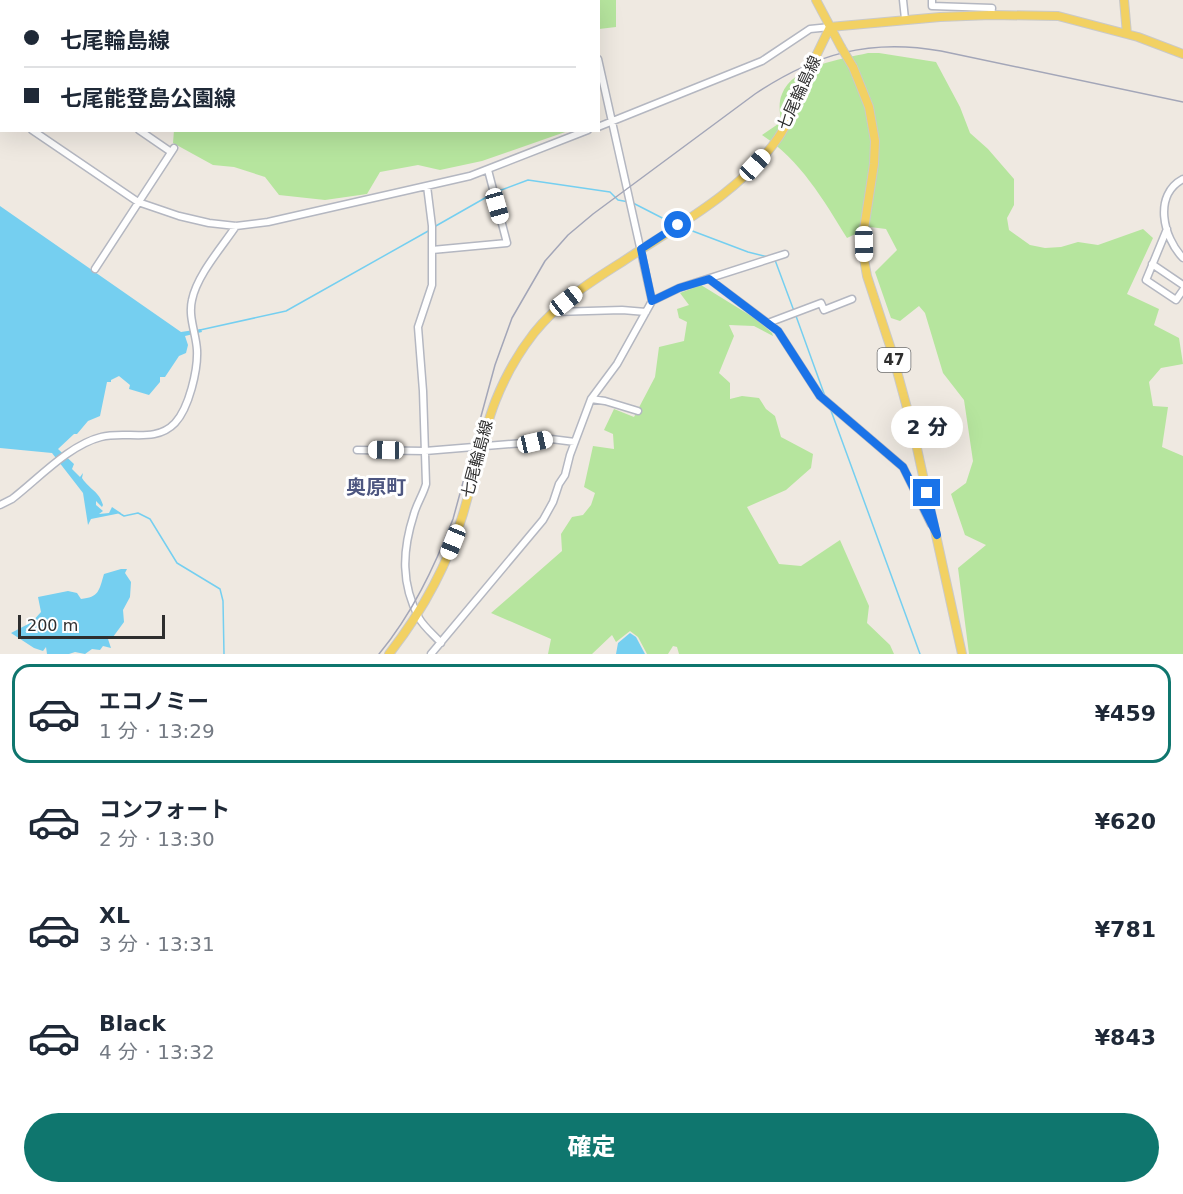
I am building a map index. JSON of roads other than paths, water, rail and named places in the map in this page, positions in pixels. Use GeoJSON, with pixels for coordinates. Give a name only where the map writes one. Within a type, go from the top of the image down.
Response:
{"type":"FeatureCollection","features":[{"type":"Feature","properties":{"kind":"main road","name":"47"},"geometry":{"type":"LineString","coordinates":[[816,0],[853,68],[869,107],[875,141],[874,165],[864,229],[864,259],[867,276],[891,349],[910,418],[962,654]]}},
{"type":"Feature","properties":{"kind":"main road"},"geometry":{"type":"LineString","coordinates":[[1124,0],[1127,34]]}},
{"type":"Feature","properties":{"kind":"main road"},"geometry":{"type":"LineString","coordinates":[[830,27],[905,19],[991,15],[1058,16],[1157,43],[1183,54]]}},
{"type":"Feature","properties":{"kind":"main road","name":"七尾輪島線"},"geometry":{"type":"LineString","coordinates":[[389,654],[439,575],[456,535],[490,410],[512,364],[535,332],[554,312],[587,284],[720,197],[746,174],[777,140],[788,122],[830,27]]}},
{"type":"Feature","properties":{"kind":"street"},"geometry":{"type":"LineString","coordinates":[[903,0],[905,19]]}},
{"type":"Feature","properties":{"kind":"street"},"geometry":{"type":"LineString","coordinates":[[932,0],[932,6],[978,3],[992,8],[991,15]]}},
{"type":"Feature","properties":{"kind":"street"},"geometry":{"type":"LineString","coordinates":[[600,126],[762,61],[810,29],[830,27]]}},
{"type":"Feature","properties":{"kind":"street"},"geometry":{"type":"LineString","coordinates":[[600,68],[652,301]]}},
{"type":"Feature","properties":{"kind":"street"},"geometry":{"type":"LineString","coordinates":[[35,132],[138,202],[179,216],[236,226],[268,222],[488,170],[583,132]]}},
{"type":"Feature","properties":{"kind":"street"},"geometry":{"type":"LineString","coordinates":[[95,269],[173,150],[142,132]]}},
{"type":"Feature","properties":{"kind":"street"},"geometry":{"type":"LineString","coordinates":[[432,249],[507,243],[488,170]]}},
{"type":"Feature","properties":{"kind":"street"},"geometry":{"type":"LineString","coordinates":[[1183,179],[1168,193],[1163,217],[1171,241],[1183,258]]}},
{"type":"Feature","properties":{"kind":"street"},"geometry":{"type":"LineString","coordinates":[[427,186],[432,229],[432,285],[418,327],[426,484],[414,513],[405,561],[407,591],[419,619],[441,643]]}},
{"type":"Feature","properties":{"kind":"street"},"geometry":{"type":"LineString","coordinates":[[0,505],[12,499],[81,444],[102,436],[149,436],[164,431],[175,423],[182,412],[194,378],[197,351],[191,315],[192,300],[199,282],[236,226]]}},
{"type":"Feature","properties":{"kind":"street"},"geometry":{"type":"LineString","coordinates":[[1167,229],[1146,279],[1176,300],[1183,290]]}},
{"type":"Feature","properties":{"kind":"street"},"geometry":{"type":"LineString","coordinates":[[431,654],[543,520],[565,475],[591,399],[617,364],[652,301],[679,288],[785,254]]}},
{"type":"Feature","properties":{"kind":"street"},"geometry":{"type":"LineString","coordinates":[[1152,264],[1183,285]]}},
{"type":"Feature","properties":{"kind":"street"},"geometry":{"type":"LineString","coordinates":[[709,279],[778,331],[820,396],[903,467],[937,535]]}},
{"type":"Feature","properties":{"kind":"street"},"geometry":{"type":"LineString","coordinates":[[768,323],[821,303],[824,310],[852,299]]}},
{"type":"Feature","properties":{"kind":"street"},"geometry":{"type":"LineString","coordinates":[[554,312],[622,310],[646,312]]}},
{"type":"Feature","properties":{"kind":"street"},"geometry":{"type":"LineString","coordinates":[[591,399],[638,411]]}},
{"type":"Feature","properties":{"kind":"street"},"geometry":{"type":"LineString","coordinates":[[357,450],[425,451],[551,439],[575,442]]}},
{"type":"Feature","properties":{"kind":"water"},"geometry":{"type":"Polygon","coordinates":[[[0,206],[181,332],[201,329],[202,332],[185,336],[188,345],[186,353],[179,356],[165,377],[160,377],[160,382],[149,395],[129,389],[130,385],[119,376],[107,382],[100,416],[88,421],[77,434],[74,434],[58,449],[74,464],[72,469],[80,477],[83,473],[82,478],[99,497],[103,505],[102,507],[96,501],[96,505],[103,511],[99,514],[109,513],[112,507],[121,513],[91,519],[88,525],[83,493],[52,453],[0,448],[0,206]]]}},
{"type":"Feature","properties":{"kind":"water"},"geometry":{"type":"Polygon","coordinates":[[[127,569],[125,573],[131,582],[130,597],[123,610],[124,622],[113,637],[108,639],[111,648],[103,646],[100,650],[92,649],[85,654],[75,652],[47,654],[46,647],[43,651],[34,648],[11,633],[32,622],[41,612],[38,597],[68,591],[77,593],[81,599],[91,597],[99,589],[104,574],[127,569]]]}},
{"type":"Feature","properties":{"kind":"water"},"geometry":{"type":"Polygon","coordinates":[[[630,633],[636,637],[645,654],[616,654],[618,643],[630,633]]]}},
{"type":"Feature","properties":{"kind":"waterway"},"geometry":{"type":"LineString","coordinates":[[496,192],[528,180],[610,192],[618,200],[629,202]]}},
{"type":"Feature","properties":{"kind":"waterway"},"geometry":{"type":"LineString","coordinates":[[434,227],[492,194]]}},
{"type":"Feature","properties":{"kind":"waterway"},"geometry":{"type":"LineString","coordinates":[[633,203],[674,224]]}},
{"type":"Feature","properties":{"kind":"waterway"},"geometry":{"type":"LineString","coordinates":[[682,227],[748,252],[768,257]]}},
{"type":"Feature","properties":{"kind":"waterway"},"geometry":{"type":"LineString","coordinates":[[200,330],[286,311],[430,230]]}},
{"type":"Feature","properties":{"kind":"waterway"},"geometry":{"type":"LineString","coordinates":[[775,260],[794,311]]}},
{"type":"Feature","properties":{"kind":"waterway"},"geometry":{"type":"LineString","coordinates":[[796,316],[826,399]]}},
{"type":"Feature","properties":{"kind":"waterway"},"geometry":{"type":"LineString","coordinates":[[830,408],[920,654]]}},
{"type":"Feature","properties":{"kind":"waterway"},"geometry":{"type":"LineString","coordinates":[[119,513],[124,516],[138,513],[150,519],[177,563],[220,589],[223,601],[224,654]]}},
{"type":"Feature","properties":{"kind":"railway"},"geometry":{"type":"LineString","coordinates":[[379,654],[412,607],[446,537],[453,519],[495,365],[512,318],[545,261],[568,235],[593,214],[755,94],[777,80],[821,59],[866,48],[915,47],[1183,102]]}},
{"type":"Feature","properties":{"kind":"district","name":"奥原町"},"geometry":{"type":"Point","coordinates":[376,487]}}]}
